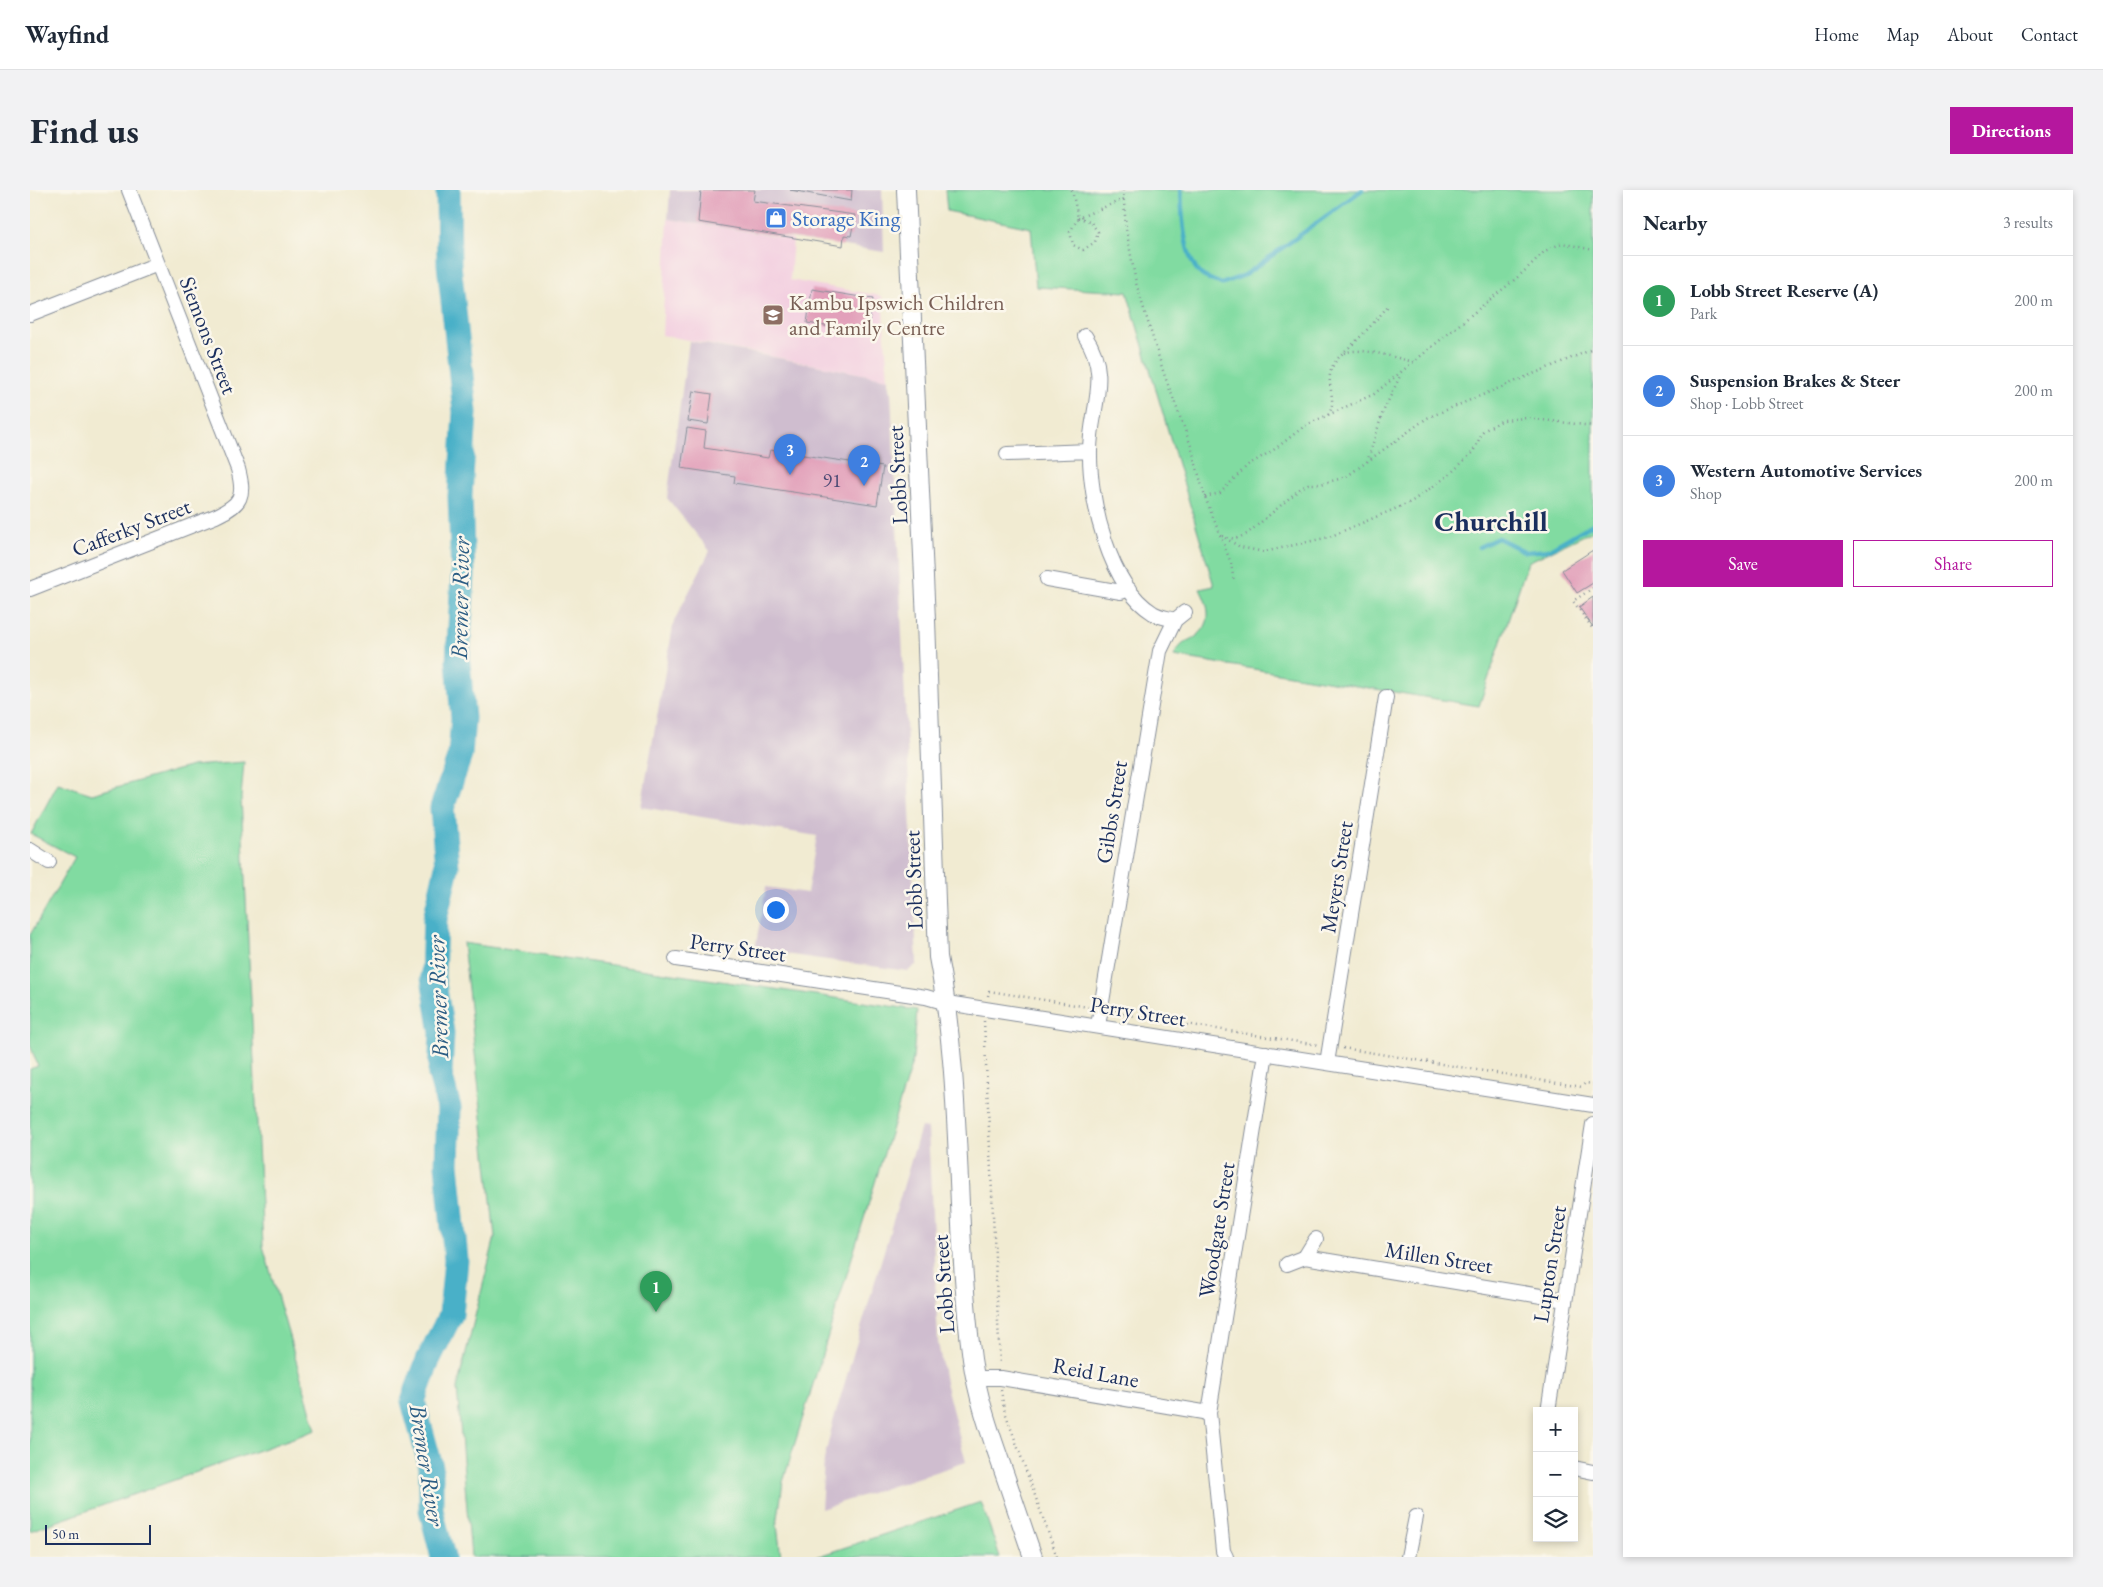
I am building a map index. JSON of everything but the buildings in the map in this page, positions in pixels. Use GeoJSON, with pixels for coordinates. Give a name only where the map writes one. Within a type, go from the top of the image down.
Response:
{"type":"FeatureCollection","features":[{"type":"Feature","properties":{"kind":"main road","name":"Lobb Street"},"geometry":{"type":"LineString","coordinates":[[906,190],[926,611],[938,957],[947,1003],[954,1070],[967,1311],[975,1378],[984,1415],[1033,1557]]}},
{"type":"Feature","properties":{"kind":"street","name":"Siemons Street"},"geometry":{"type":"LineString","coordinates":[[129,190],[238,469],[242,487],[241,497]]}},
{"type":"Feature","properties":{"kind":"street"},"geometry":{"type":"LineString","coordinates":[[30,314],[158,264]]}},
{"type":"Feature","properties":{"kind":"street"},"geometry":{"type":"LineString","coordinates":[[1047,580],[1120,592],[1129,589],[1108,548],[1099,525],[1092,497],[1090,451],[1097,404],[1098,374],[1095,350],[1085,336]]}},
{"type":"Feature","properties":{"kind":"street"},"geometry":{"type":"LineString","coordinates":[[1007,454],[1090,451]]}},
{"type":"Feature","properties":{"kind":"street","name":"Cafferky Street"},"geometry":{"type":"LineString","coordinates":[[30,589],[231,510],[241,497]]}},
{"type":"Feature","properties":{"kind":"street","name":"Gibbs Street"},"geometry":{"type":"LineString","coordinates":[[1098,1026],[1160,651],[1180,616],[1154,613],[1129,589]]}},
{"type":"Feature","properties":{"kind":"street","name":"Meyers Street"},"geometry":{"type":"LineString","coordinates":[[1327,1063],[1386,697]]}},
{"type":"Feature","properties":{"kind":"street"},"geometry":{"type":"LineString","coordinates":[[30,850],[49,862]]}},
{"type":"Feature","properties":{"kind":"street","name":"Perry Street"},"geometry":{"type":"LineString","coordinates":[[676,959],[926,997],[947,1003],[1593,1105]]}},
{"type":"Feature","properties":{"kind":"street","name":"Woodgate Street"},"geometry":{"type":"LineString","coordinates":[[1226,1557],[1223,1551],[1208,1413],[1266,1053]]}},
{"type":"Feature","properties":{"kind":"street","name":"Lupton Street"},"geometry":{"type":"LineString","coordinates":[[1549,1407],[1593,1124]]}},
{"type":"Feature","properties":{"kind":"street"},"geometry":{"type":"LineString","coordinates":[[1287,1264],[1305,1257],[1316,1239]]}},
{"type":"Feature","properties":{"kind":"street","name":"Millen Street"},"geometry":{"type":"LineString","coordinates":[[1305,1257],[1565,1300]]}},
{"type":"Feature","properties":{"kind":"street","name":"Reid Lane"},"geometry":{"type":"LineString","coordinates":[[975,1378],[1001,1378],[1208,1413]]}},
{"type":"Feature","properties":{"kind":"street"},"geometry":{"type":"LineString","coordinates":[[1578,1469],[1593,1472]]}},
{"type":"Feature","properties":{"kind":"street"},"geometry":{"type":"LineString","coordinates":[[1408,1557],[1416,1516]]}},
{"type":"Feature","properties":{"kind":"path"},"geometry":{"type":"LineString","coordinates":[[1072,190],[1078,218]]}},
{"type":"Feature","properties":{"kind":"path"},"geometry":{"type":"LineString","coordinates":[[1123,190],[1126,228],[1136,283],[1205,497],[1222,536],[1231,563],[1234,582]]}},
{"type":"Feature","properties":{"kind":"path"},"geometry":{"type":"LineString","coordinates":[[1078,218],[1090,221],[1098,232],[1095,242],[1084,250],[1074,245],[1070,232],[1078,218],[1124,199]]}},
{"type":"Feature","properties":{"kind":"path"},"geometry":{"type":"LineString","coordinates":[[1205,497],[1220,493],[1248,465],[1275,449],[1306,424],[1374,394],[1519,276],[1545,250],[1562,243],[1593,250]]}},
{"type":"Feature","properties":{"kind":"path"},"geometry":{"type":"LineString","coordinates":[[1327,416],[1333,405],[1330,384],[1331,370],[1340,355],[1359,339],[1388,306]]}},
{"type":"Feature","properties":{"kind":"path"},"geometry":{"type":"LineString","coordinates":[[1222,536],[1235,539],[1247,534],[1300,489],[1308,484],[1321,484],[1346,477],[1367,464],[1427,418],[1593,349]]}},
{"type":"Feature","properties":{"kind":"path"},"geometry":{"type":"LineString","coordinates":[[1340,355],[1351,350],[1414,362]]}},
{"type":"Feature","properties":{"kind":"path"},"geometry":{"type":"LineString","coordinates":[[1367,464],[1383,412],[1402,372]]}},
{"type":"Feature","properties":{"kind":"path"},"geometry":{"type":"LineString","coordinates":[[1222,536],[1240,547],[1264,552],[1329,537],[1411,502],[1449,475],[1473,452],[1483,431],[1503,420],[1526,418],[1593,426]]}},
{"type":"Feature","properties":{"kind":"path"},"geometry":{"type":"LineString","coordinates":[[1593,588],[1573,601],[1593,629]]}},
{"type":"Feature","properties":{"kind":"path"},"geometry":{"type":"LineString","coordinates":[[989,991],[1582,1087],[1585,1083],[1593,1084]]}},
{"type":"Feature","properties":{"kind":"path"},"geometry":{"type":"LineString","coordinates":[[984,1024],[1004,1408],[1057,1557]]}},
{"type":"Feature","properties":{"kind":"shaded area"},"geometry":{"type":"Polygon","coordinates":[[[670,190],[882,190],[884,252],[668,219],[670,190]]]}},
{"type":"Feature","properties":{"kind":"shaded area","name":"Kambu Ipswich Children and Family Centre"},"geometry":{"type":"Polygon","coordinates":[[[668,219],[793,239],[790,280],[882,296],[888,379],[662,335],[668,219]]]}},
{"type":"Feature","properties":{"kind":"shaded area"},"geometry":{"type":"Polygon","coordinates":[[[689,341],[888,379],[891,392],[917,964],[908,971],[755,950],[766,887],[807,893],[817,836],[641,807],[674,621],[710,551],[667,498],[689,341]]]}},
{"type":"Feature","properties":{"kind":"shaded area"},"geometry":{"type":"Polygon","coordinates":[[[921,1127],[928,1128],[938,1342],[945,1382],[966,1462],[821,1509],[824,1460],[833,1422],[921,1127]]]}},
{"type":"Feature","properties":{"kind":"green space"},"geometry":{"type":"Polygon","coordinates":[[[945,190],[1593,190],[1593,531],[1528,562],[1479,706],[1174,656],[1180,646],[1200,633],[1204,628],[1207,622],[1208,611],[1200,589],[1214,586],[1127,292],[1036,287],[1031,228],[947,211],[945,190]]]}},
{"type":"Feature","properties":{"kind":"green space"},"geometry":{"type":"Polygon","coordinates":[[[244,762],[241,797],[263,1246],[316,1430],[30,1531],[30,1069],[38,1066],[30,1045],[30,935],[75,857],[31,834],[58,783],[92,794],[192,766],[244,762]]]}},
{"type":"Feature","properties":{"kind":"green space"},"geometry":{"type":"Polygon","coordinates":[[[463,943],[917,1010],[913,1059],[783,1482],[777,1525],[781,1557],[471,1557],[457,1388],[495,1237],[463,943]]]}},
{"type":"Feature","properties":{"kind":"green space"},"geometry":{"type":"Polygon","coordinates":[[[981,1502],[1000,1557],[815,1557],[819,1556],[981,1502]]]}},
{"type":"Feature","properties":{"kind":"waterway","name":"Bremer River"},"geometry":{"type":"LineString","coordinates":[[443,1557],[431,1510],[431,1467],[413,1401],[428,1360],[451,1314],[456,1260],[447,1164],[449,1108],[440,1074],[442,1033],[433,977],[435,919],[447,867],[442,808],[460,755],[463,718],[458,662],[463,575],[460,496],[465,412],[449,264],[448,190]]}},
{"type":"Feature","properties":{"kind":"waterway"},"geometry":{"type":"LineString","coordinates":[[1181,190],[1185,236],[1191,259],[1196,269],[1203,276],[1221,284],[1245,275],[1362,190]]}},
{"type":"Feature","properties":{"kind":"waterway"},"geometry":{"type":"LineString","coordinates":[[1479,547],[1498,538],[1526,552],[1548,550],[1593,524]]}},
{"type":"Feature","properties":{"kind":"place","name":"Storage King"},"geometry":{"type":"Point","coordinates":[776,218]}},
{"type":"Feature","properties":{"kind":"place","name":"Kambu Ipswich Children and Family Centre"},"geometry":{"type":"Point","coordinates":[773,315]}},
{"type":"Feature","properties":{"kind":"place","name":"Western Automotive Services"},"geometry":{"type":"Point","coordinates":[790,475]}},
{"type":"Feature","properties":{"kind":"place","name":"Suspension Brakes & Steer"},"geometry":{"type":"Point","coordinates":[864,486]}},
{"type":"Feature","properties":{"kind":"place","name":"Lobb Street Reserve (A)"},"geometry":{"type":"Point","coordinates":[656,1312]}},
{"type":"Feature","properties":{"kind":"district","name":"Churchill"},"geometry":{"type":"Point","coordinates":[1491,521]}}]}
